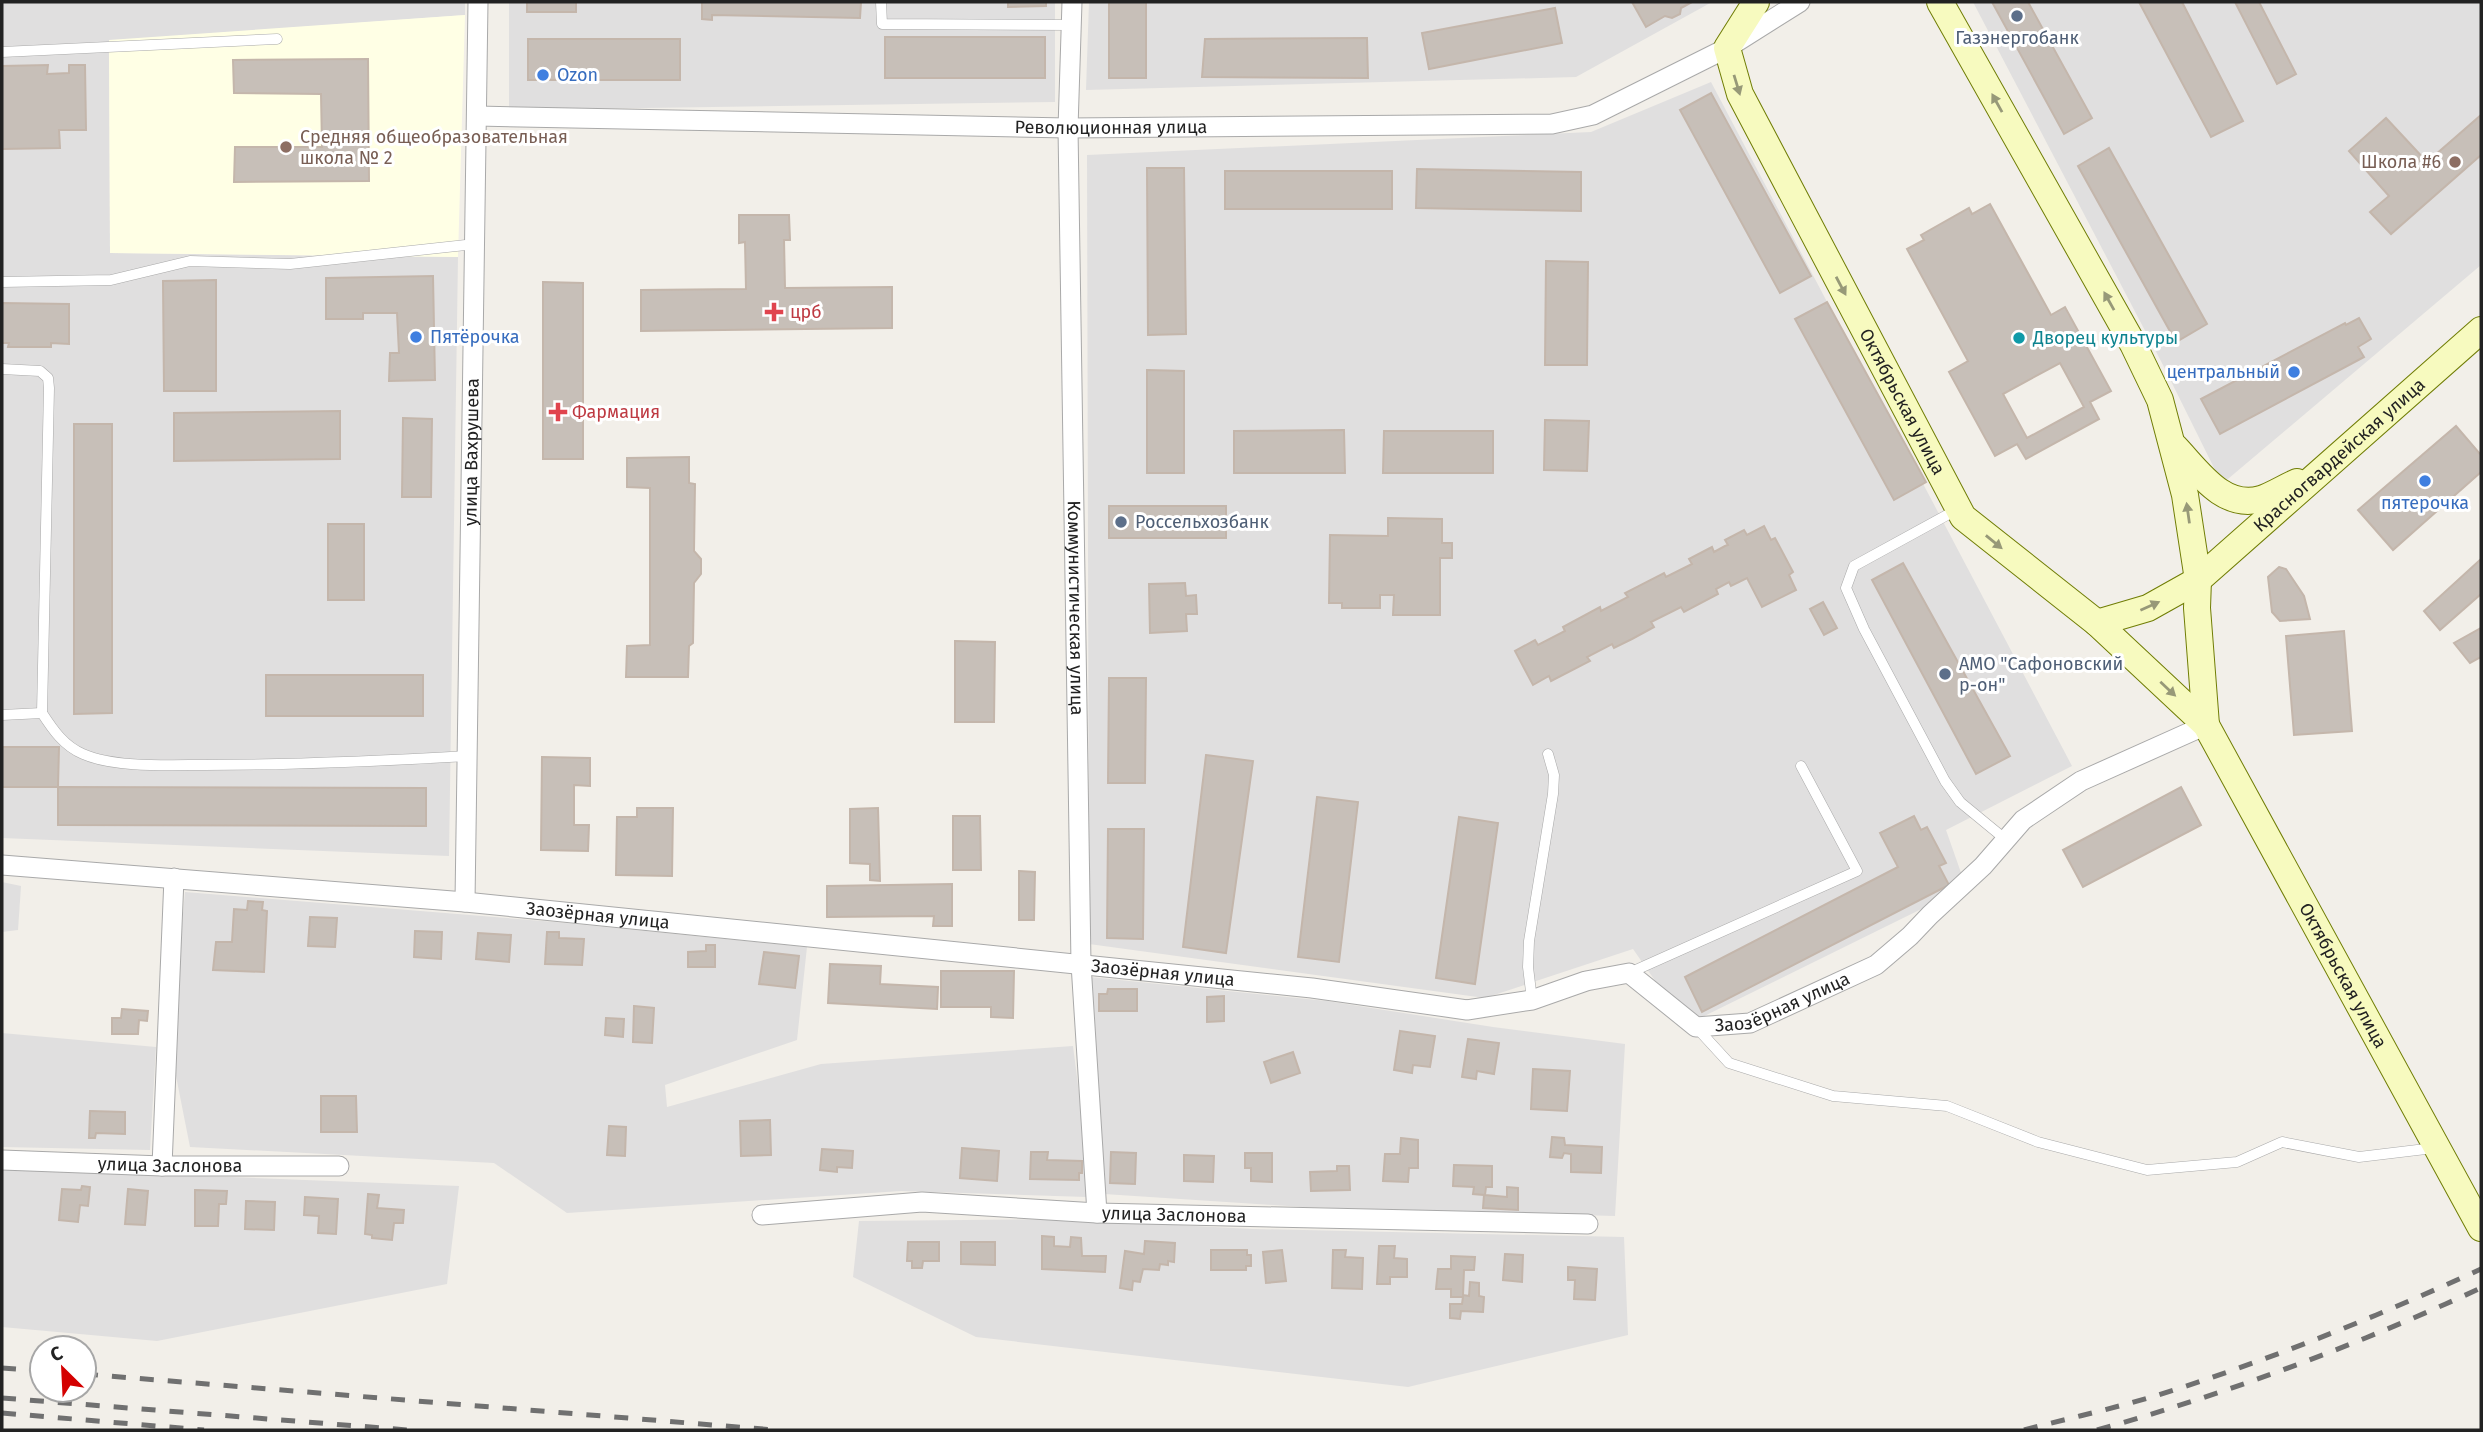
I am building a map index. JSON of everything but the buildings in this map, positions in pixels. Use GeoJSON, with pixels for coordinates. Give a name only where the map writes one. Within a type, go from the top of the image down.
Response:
{"type":"FeatureCollection","features":[{"type":"Feature","properties":{"kind":"main road"},"geometry":{"type":"LineString","coordinates":[[1727,48],[1756,2]]}},
{"type":"Feature","properties":{"kind":"main road","name":"Октябрьская улица"},"geometry":{"type":"LineString","coordinates":[[1940,2],[2133,344],[2160,400],[2185,495],[2198,580],[2197,608],[2206,725]]}},
{"type":"Feature","properties":{"kind":"main road","name":"Октябрьская улица"},"geometry":{"type":"LineString","coordinates":[[1727,48],[1740,94],[1963,517],[2097,623],[2206,725],[2481,1228]]}},
{"type":"Feature","properties":{"kind":"main road","name":"Красногвардейская улица"},"geometry":{"type":"LineString","coordinates":[[2097,623],[2148,608],[2198,580],[2481,330]]}},
{"type":"Feature","properties":{"kind":"main road"},"geometry":{"type":"LineString","coordinates":[[2172,443],[2214,489],[2233,500],[2260,499],[2324,470]]}},
{"type":"Feature","properties":{"kind":"street","name":"улица Вахрушева"},"geometry":{"type":"LineString","coordinates":[[465,902],[478,2]]}},
{"type":"Feature","properties":{"kind":"street","name":"Коммунистическая улица"},"geometry":{"type":"LineString","coordinates":[[1072,2],[1068,128],[1081,964],[1097,1213]]}},
{"type":"Feature","properties":{"kind":"street","name":"Революционная улица"},"geometry":{"type":"LineString","coordinates":[[477,116],[1068,128],[1552,124],[1593,115],[1727,48],[1801,2]]}},
{"type":"Feature","properties":{"kind":"street","name":"Заозёрная улица"},"geometry":{"type":"LineString","coordinates":[[2,865],[465,902],[1312,988],[1467,1010],[1532,1000],[1586,981],[1629,973],[1696,1027],[1750,1023],[1876,965],[1983,866],[2023,820],[2081,781],[2206,725]]}},
{"type":"Feature","properties":{"kind":"street"},"geometry":{"type":"LineString","coordinates":[[162,1166],[174,877]]}},
{"type":"Feature","properties":{"kind":"street","name":"улица Заслонова"},"geometry":{"type":"LineString","coordinates":[[2,1160],[162,1166],[339,1166]]}},
{"type":"Feature","properties":{"kind":"street","name":"улица Заслонова"},"geometry":{"type":"LineString","coordinates":[[762,1215],[922,1202],[1097,1213],[1588,1224]]}},
{"type":"Feature","properties":{"kind":"lane"},"geometry":{"type":"LineString","coordinates":[[881,2],[881,24],[1072,25]]}},
{"type":"Feature","properties":{"kind":"lane"},"geometry":{"type":"LineString","coordinates":[[2,52],[277,39]]}},
{"type":"Feature","properties":{"kind":"lane"},"geometry":{"type":"LineString","coordinates":[[2,282],[111,280],[190,261],[290,264],[475,244]]}},
{"type":"Feature","properties":{"kind":"lane"},"geometry":{"type":"LineString","coordinates":[[2,369],[40,371],[48,378],[43,713],[56,734],[69,746],[83,755],[155,765],[304,765],[468,756]]}},
{"type":"Feature","properties":{"kind":"lane"},"geometry":{"type":"LineString","coordinates":[[1959,509],[1854,566],[1846,588],[1859,619],[1945,781],[1960,802],[2005,839]]}},
{"type":"Feature","properties":{"kind":"lane"},"geometry":{"type":"LineString","coordinates":[[2,715],[43,713]]}},
{"type":"Feature","properties":{"kind":"lane"},"geometry":{"type":"LineString","coordinates":[[1532,1000],[1528,967],[1529,941],[1553,794],[1554,775],[1548,754]]}},
{"type":"Feature","properties":{"kind":"lane"},"geometry":{"type":"LineString","coordinates":[[1629,973],[1857,871],[1801,766]]}},
{"type":"Feature","properties":{"kind":"lane"},"geometry":{"type":"LineString","coordinates":[[1696,1027],[1729,1063],[1742,1068],[1833,1096],[1947,1106],[2038,1142],[2147,1170],[2237,1162],[2283,1142],[2359,1157],[2438,1148]]}},
{"type":"Feature","properties":{"kind":"shaded area"},"geometry":{"type":"Polygon","coordinates":[[[2,2],[465,2],[465,15],[109,41],[110,253],[458,257],[449,856],[2,838],[2,2]]]}},
{"type":"Feature","properties":{"kind":"shaded area"},"geometry":{"type":"Polygon","coordinates":[[[509,2],[1055,2],[1055,102],[509,110],[509,2]]]}},
{"type":"Feature","properties":{"kind":"shaded area"},"geometry":{"type":"Polygon","coordinates":[[[1089,2],[1712,2],[1576,77],[1086,90],[1089,2]]]}},
{"type":"Feature","properties":{"kind":"shaded area"},"geometry":{"type":"Polygon","coordinates":[[[1973,2],[2481,2],[2481,265],[2222,484],[2163,365],[1973,2]]]}},
{"type":"Feature","properties":{"kind":"shaded area","name":"Средняя общеобразовательная школа № 2"},"geometry":{"type":"Polygon","coordinates":[[[465,15],[458,257],[110,253],[109,40],[465,15]]]}},
{"type":"Feature","properties":{"kind":"shaded area"},"geometry":{"type":"Polygon","coordinates":[[[1711,82],[2072,766],[1946,830],[1966,887],[1686,1025],[1633,949],[1485,998],[1089,944],[1087,155],[1591,132],[1711,82]]]}},
{"type":"Feature","properties":{"kind":"shaded area"},"geometry":{"type":"Polygon","coordinates":[[[2,882],[21,886],[18,930],[2,932],[2,882]]]}},
{"type":"Feature","properties":{"kind":"shaded area"},"geometry":{"type":"Polygon","coordinates":[[[185,892],[555,922],[807,947],[797,1040],[665,1085],[667,1107],[821,1064],[1073,1046],[1088,1163],[1087,1197],[901,1191],[567,1213],[494,1163],[190,1147],[176,1076],[177,978],[185,892]]]}},
{"type":"Feature","properties":{"kind":"shaded area"},"geometry":{"type":"Polygon","coordinates":[[[1090,977],[1327,1001],[1625,1044],[1615,1216],[1303,1207],[1104,1194],[1090,977]]]}},
{"type":"Feature","properties":{"kind":"shaded area"},"geometry":{"type":"Polygon","coordinates":[[[2,1033],[156,1047],[150,1150],[2,1147],[2,1033]]]}},
{"type":"Feature","properties":{"kind":"shaded area"},"geometry":{"type":"Polygon","coordinates":[[[2,1168],[459,1186],[447,1284],[157,1341],[2,1327],[2,1168]]]}},
{"type":"Feature","properties":{"kind":"shaded area"},"geometry":{"type":"Polygon","coordinates":[[[1057,1219],[1253,1229],[1624,1237],[1628,1335],[1408,1387],[976,1337],[853,1277],[859,1221],[1057,1219]]]}},
{"type":"Feature","properties":{"kind":"railway"},"geometry":{"type":"LineString","coordinates":[[2024,1430],[2156,1396],[2213,1377],[2368,1319],[2481,1269]]}},
{"type":"Feature","properties":{"kind":"railway"},"geometry":{"type":"LineString","coordinates":[[2097,1430],[2292,1366],[2481,1288]]}},
{"type":"Feature","properties":{"kind":"railway"},"geometry":{"type":"LineString","coordinates":[[2,1368],[28,1370]]}},
{"type":"Feature","properties":{"kind":"railway"},"geometry":{"type":"LineString","coordinates":[[98,1375],[775,1430]]}},
{"type":"Feature","properties":{"kind":"railway"},"geometry":{"type":"LineString","coordinates":[[2,1398],[408,1430]]}},
{"type":"Feature","properties":{"kind":"railway"},"geometry":{"type":"LineString","coordinates":[[2,1413],[204,1430]]}},
{"type":"Feature","properties":{"kind":"place","name":"Газэнергобанк"},"geometry":{"type":"Point","coordinates":[2017,16]}},
{"type":"Feature","properties":{"kind":"place","name":"Ozon"},"geometry":{"type":"Point","coordinates":[543,75]}},
{"type":"Feature","properties":{"kind":"place","name":"Средняя общеобразовательная школа № 2"},"geometry":{"type":"Point","coordinates":[286,147]}},
{"type":"Feature","properties":{"kind":"place","name":"Школа #6"},"geometry":{"type":"Point","coordinates":[2455,162]}},
{"type":"Feature","properties":{"kind":"place","name":"црб"},"geometry":{"type":"Point","coordinates":[774,312]}},
{"type":"Feature","properties":{"kind":"place","name":"Пятёрочка"},"geometry":{"type":"Point","coordinates":[416,337]}},
{"type":"Feature","properties":{"kind":"place","name":"Дворец культуры"},"geometry":{"type":"Point","coordinates":[2019,338]}},
{"type":"Feature","properties":{"kind":"place","name":"центральный"},"geometry":{"type":"Point","coordinates":[2294,372]}},
{"type":"Feature","properties":{"kind":"place","name":"Фармация"},"geometry":{"type":"Point","coordinates":[558,412]}},
{"type":"Feature","properties":{"kind":"place","name":"пятерочка"},"geometry":{"type":"Point","coordinates":[2425,481]}},
{"type":"Feature","properties":{"kind":"place","name":"Россельхозбанк"},"geometry":{"type":"Point","coordinates":[1121,522]}},
{"type":"Feature","properties":{"kind":"place","name":"АМО \"Сафоновский р-он\""},"geometry":{"type":"Point","coordinates":[1945,674]}}]}
